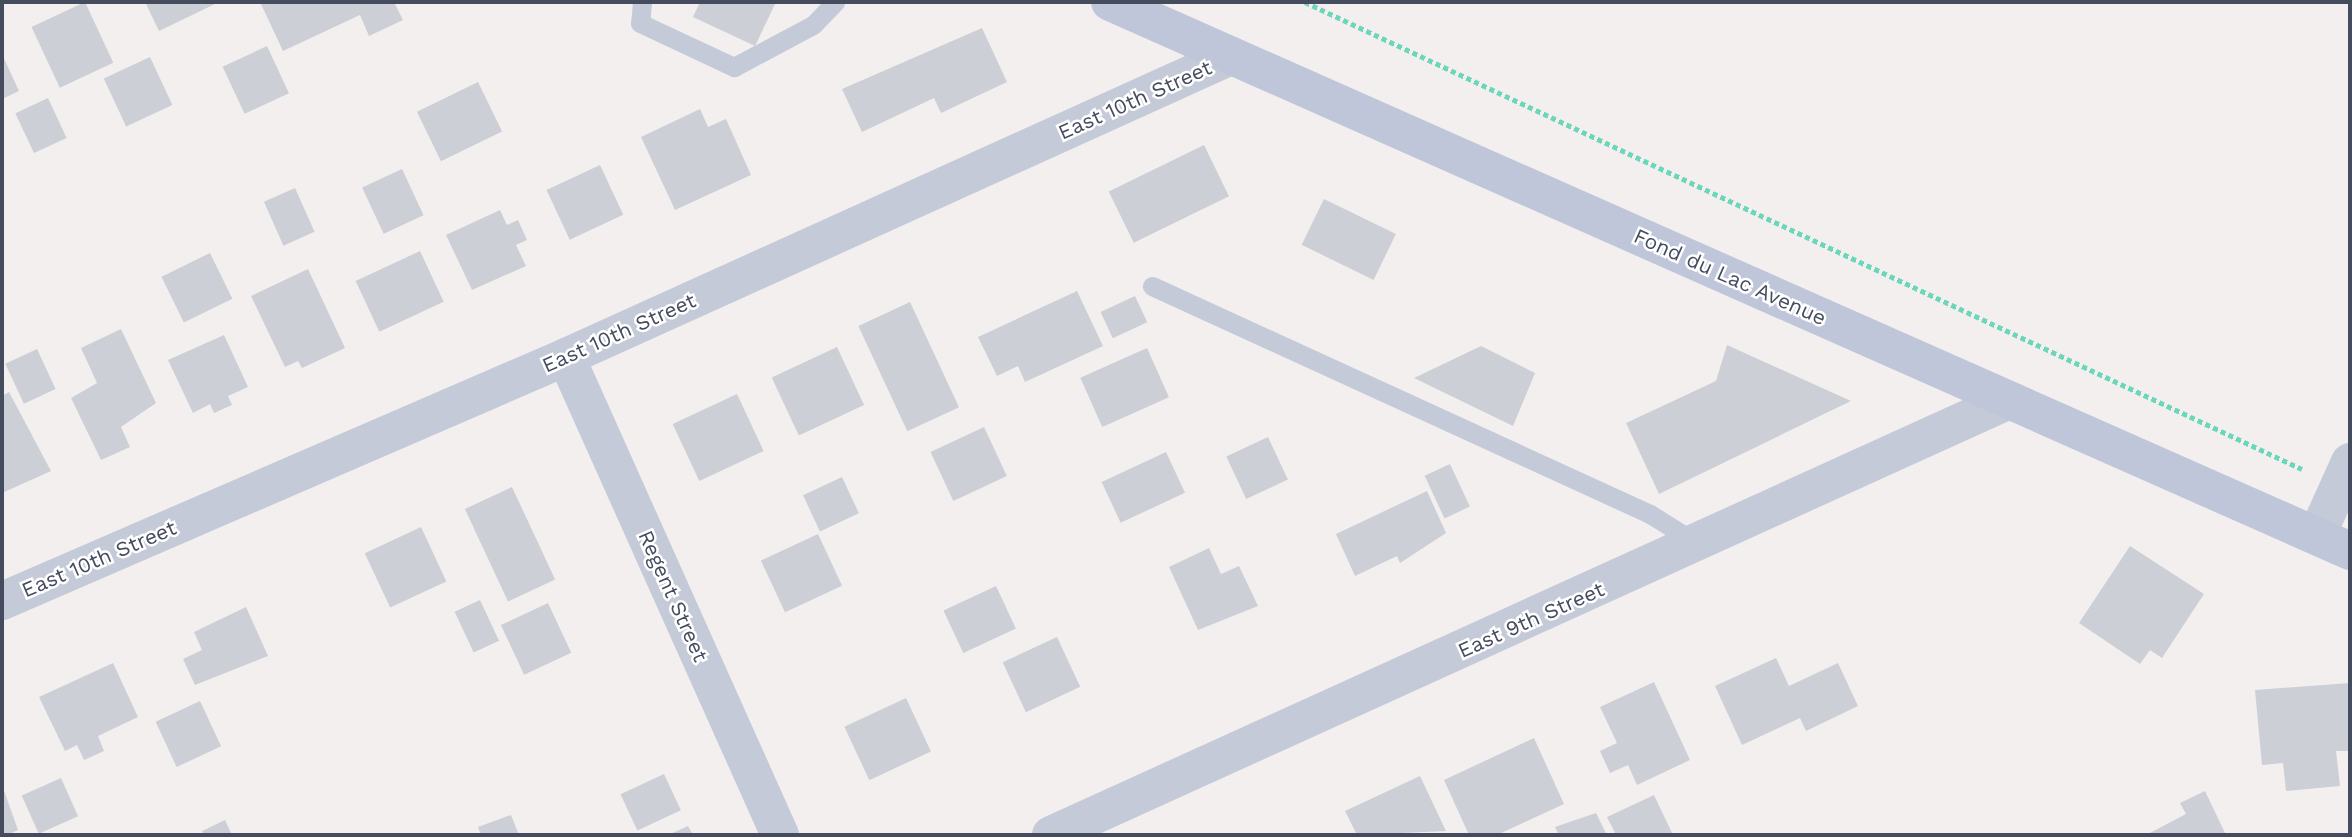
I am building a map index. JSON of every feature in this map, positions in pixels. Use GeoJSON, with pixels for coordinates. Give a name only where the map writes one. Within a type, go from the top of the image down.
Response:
{"type":"FeatureCollection","features":[{"type":"Feature","properties":{"kind":"main road","name":"Fond du Lac Avenue"},"geometry":{"type":"LineString","coordinates":[[1110,2],[2334,543]]}},
{"type":"Feature","properties":{"kind":"street","name":"East 10th Street"},"geometry":{"type":"LineString","coordinates":[[2,601],[566,357],[1231,56]]}},
{"type":"Feature","properties":{"kind":"street","name":"Regent Street"},"geometry":{"type":"LineString","coordinates":[[566,357],[780,835]]}},
{"type":"Feature","properties":{"kind":"street","name":"East 9th Street"},"geometry":{"type":"LineString","coordinates":[[1051,835],[1699,544],[2009,400]]}},
{"type":"Feature","properties":{"kind":"street"},"geometry":{"type":"LineString","coordinates":[[2334,543],[2345,474]]}},
{"type":"Feature","properties":{"kind":"lane"},"geometry":{"type":"LineString","coordinates":[[642,2],[640,23],[734,67],[813,25],[835,2]]}},
{"type":"Feature","properties":{"kind":"lane"},"geometry":{"type":"LineString","coordinates":[[1152,286],[1650,514],[1699,544]]}},
{"type":"Feature","properties":{"kind":"path"},"geometry":{"type":"LineString","coordinates":[[1305,2],[2345,474]]}},
{"type":"Feature","properties":{"kind":"building"},"geometry":{"type":"Polygon","coordinates":[[[85,2],[113,63],[60,88],[32,27],[85,2]]]}},
{"type":"Feature","properties":{"kind":"building"},"geometry":{"type":"Polygon","coordinates":[[[145,2],[214,2],[215,4],[159,31],[145,2]]]}},
{"type":"Feature","properties":{"kind":"building"},"geometry":{"type":"Polygon","coordinates":[[[260,2],[394,2],[403,20],[369,36],[360,15],[283,51],[260,2]]]}},
{"type":"Feature","properties":{"kind":"building"},"geometry":{"type":"Polygon","coordinates":[[[700,2],[776,2],[755,46],[693,17],[700,2]]]}},
{"type":"Feature","properties":{"kind":"building"},"geometry":{"type":"Polygon","coordinates":[[[982,28],[1007,82],[941,113],[934,98],[862,132],[842,89],[982,28]]]}},
{"type":"Feature","properties":{"kind":"building"},"geometry":{"type":"Polygon","coordinates":[[[267,46],[289,93],[245,114],[223,67],[267,46]]]}},
{"type":"Feature","properties":{"kind":"building"},"geometry":{"type":"Polygon","coordinates":[[[2,54],[19,91],[2,99],[2,54]]]}},
{"type":"Feature","properties":{"kind":"building"},"geometry":{"type":"Polygon","coordinates":[[[150,57],[172,105],[126,127],[104,79],[150,57]]]}},
{"type":"Feature","properties":{"kind":"building"},"geometry":{"type":"Polygon","coordinates":[[[478,82],[502,131],[441,161],[417,112],[478,82]]]}},
{"type":"Feature","properties":{"kind":"building"},"geometry":{"type":"Polygon","coordinates":[[[48,98],[67,138],[34,153],[15,113],[48,98]]]}},
{"type":"Feature","properties":{"kind":"building"},"geometry":{"type":"Polygon","coordinates":[[[700,109],[708,127],[726,119],[751,175],[675,210],[641,137],[700,109]]]}},
{"type":"Feature","properties":{"kind":"building"},"geometry":{"type":"Polygon","coordinates":[[[1204,145],[1229,196],[1134,243],[1109,191],[1204,145]]]}},
{"type":"Feature","properties":{"kind":"building"},"geometry":{"type":"Polygon","coordinates":[[[600,165],[623,215],[570,240],[547,190],[600,165]]]}},
{"type":"Feature","properties":{"kind":"building"},"geometry":{"type":"Polygon","coordinates":[[[402,169],[424,215],[384,234],[362,188],[402,169]]]}},
{"type":"Feature","properties":{"kind":"building"},"geometry":{"type":"Polygon","coordinates":[[[295,188],[315,232],[283,246],[264,202],[295,188]]]}},
{"type":"Feature","properties":{"kind":"building"},"geometry":{"type":"Polygon","coordinates":[[[1324,199],[1396,234],[1374,280],[1302,245],[1324,199]]]}},
{"type":"Feature","properties":{"kind":"building"},"geometry":{"type":"Polygon","coordinates":[[[500,210],[507,225],[518,220],[527,240],[516,245],[526,266],[472,290],[446,235],[500,210]]]}},
{"type":"Feature","properties":{"kind":"building"},"geometry":{"type":"Polygon","coordinates":[[[420,251],[444,302],[379,332],[356,281],[420,251]]]}},
{"type":"Feature","properties":{"kind":"building"},"geometry":{"type":"Polygon","coordinates":[[[210,253],[232,299],[184,323],[161,277],[210,253]]]}},
{"type":"Feature","properties":{"kind":"building"},"geometry":{"type":"Polygon","coordinates":[[[308,269],[345,348],[302,368],[298,361],[285,367],[251,296],[308,269]]]}},
{"type":"Feature","properties":{"kind":"building"},"geometry":{"type":"Polygon","coordinates":[[[1077,291],[1103,346],[1025,382],[1018,366],[997,376],[978,337],[1077,291]]]}},
{"type":"Feature","properties":{"kind":"building"},"geometry":{"type":"Polygon","coordinates":[[[1135,296],[1147,322],[1113,338],[1101,312],[1135,296]]]}},
{"type":"Feature","properties":{"kind":"building"},"geometry":{"type":"Polygon","coordinates":[[[910,302],[959,407],[907,431],[858,326],[910,302]]]}},
{"type":"Feature","properties":{"kind":"building"},"geometry":{"type":"Polygon","coordinates":[[[121,329],[156,403],[121,427],[130,447],[101,460],[71,398],[97,383],[81,348],[121,329]]]}},
{"type":"Feature","properties":{"kind":"building"},"geometry":{"type":"Polygon","coordinates":[[[224,335],[248,387],[228,396],[232,405],[214,413],[210,404],[193,413],[168,360],[224,335]]]}},
{"type":"Feature","properties":{"kind":"building"},"geometry":{"type":"Polygon","coordinates":[[[1727,345],[1851,401],[1659,494],[1626,423],[1716,381],[1727,345]]]}},
{"type":"Feature","properties":{"kind":"building"},"geometry":{"type":"Polygon","coordinates":[[[1481,346],[1535,373],[1513,426],[1414,378],[1481,346]]]}},
{"type":"Feature","properties":{"kind":"building"},"geometry":{"type":"Polygon","coordinates":[[[837,347],[864,405],[799,435],[772,377],[837,347]]]}},
{"type":"Feature","properties":{"kind":"building"},"geometry":{"type":"Polygon","coordinates":[[[1147,348],[1169,397],[1102,427],[1080,378],[1147,348]]]}},
{"type":"Feature","properties":{"kind":"building"},"geometry":{"type":"Polygon","coordinates":[[[37,349],[56,389],[24,404],[5,364],[37,349]]]}},
{"type":"Feature","properties":{"kind":"building"},"geometry":{"type":"Polygon","coordinates":[[[9,392],[51,471],[2,493],[2,396],[9,392]]]}},
{"type":"Feature","properties":{"kind":"building"},"geometry":{"type":"Polygon","coordinates":[[[737,394],[764,451],[699,481],[673,424],[737,394]]]}},
{"type":"Feature","properties":{"kind":"building"},"geometry":{"type":"Polygon","coordinates":[[[984,427],[1007,476],[953,501],[931,452],[984,427]]]}},
{"type":"Feature","properties":{"kind":"building"},"geometry":{"type":"Polygon","coordinates":[[[1268,437],[1288,480],[1246,499],[1226,456],[1268,437]]]}},
{"type":"Feature","properties":{"kind":"building"},"geometry":{"type":"Polygon","coordinates":[[[1166,452],[1185,493],[1121,523],[1102,482],[1166,452]]]}},
{"type":"Feature","properties":{"kind":"building"},"geometry":{"type":"Polygon","coordinates":[[[1450,464],[1470,507],[1444,518],[1425,476],[1450,464]]]}},
{"type":"Feature","properties":{"kind":"building"},"geometry":{"type":"Polygon","coordinates":[[[842,477],[859,513],[820,531],[803,495],[842,477]]]}},
{"type":"Feature","properties":{"kind":"building"},"geometry":{"type":"Polygon","coordinates":[[[512,487],[555,579],[508,601],[465,509],[512,487]]]}},
{"type":"Feature","properties":{"kind":"building"},"geometry":{"type":"Polygon","coordinates":[[[1427,491],[1446,533],[1400,563],[1397,556],[1355,576],[1336,534],[1427,491]]]}},
{"type":"Feature","properties":{"kind":"building"},"geometry":{"type":"Polygon","coordinates":[[[421,527],[446,581],[390,608],[365,553],[421,527]]]}},
{"type":"Feature","properties":{"kind":"building"},"geometry":{"type":"Polygon","coordinates":[[[818,534],[842,586],[785,612],[761,561],[818,534]]]}},
{"type":"Feature","properties":{"kind":"building"},"geometry":{"type":"Polygon","coordinates":[[[2130,546],[2204,594],[2162,658],[2150,650],[2140,664],[2079,623],[2130,546]]]}},
{"type":"Feature","properties":{"kind":"building"},"geometry":{"type":"Polygon","coordinates":[[[1209,548],[1221,574],[1239,566],[1258,606],[1198,630],[1169,567],[1209,548]]]}},
{"type":"Feature","properties":{"kind":"building"},"geometry":{"type":"Polygon","coordinates":[[[996,586],[1016,629],[963,653],[943,611],[996,586]]]}},
{"type":"Feature","properties":{"kind":"building"},"geometry":{"type":"Polygon","coordinates":[[[480,600],[499,641],[474,653],[455,612],[480,600]]]}},
{"type":"Feature","properties":{"kind":"building"},"geometry":{"type":"Polygon","coordinates":[[[548,603],[571,653],[524,675],[501,625],[548,603]]]}},
{"type":"Feature","properties":{"kind":"building"},"geometry":{"type":"Polygon","coordinates":[[[246,607],[268,656],[195,685],[183,659],[202,650],[194,632],[246,607]]]}},
{"type":"Feature","properties":{"kind":"building"},"geometry":{"type":"Polygon","coordinates":[[[1057,637],[1080,687],[1026,712],[1003,662],[1057,637]]]}},
{"type":"Feature","properties":{"kind":"building"},"geometry":{"type":"Polygon","coordinates":[[[1776,658],[1789,686],[1838,663],[1858,706],[1806,731],[1800,718],[1742,745],[1715,686],[1776,658]]]}},
{"type":"Feature","properties":{"kind":"building"},"geometry":{"type":"Polygon","coordinates":[[[113,663],[138,717],[98,736],[104,751],[84,760],[77,745],[65,751],[39,697],[113,663]]]}},
{"type":"Feature","properties":{"kind":"building"},"geometry":{"type":"Polygon","coordinates":[[[1654,682],[1690,760],[1637,785],[1628,765],[1610,773],[1600,751],[1617,743],[1600,707],[1654,682]]]}},
{"type":"Feature","properties":{"kind":"building"},"geometry":{"type":"Polygon","coordinates":[[[2350,683],[2350,751],[2336,751],[2340,786],[2286,791],[2283,763],[2262,765],[2255,690],[2350,683]]]}},
{"type":"Feature","properties":{"kind":"building"},"geometry":{"type":"Polygon","coordinates":[[[906,698],[931,751],[869,780],[844,727],[906,698]]]}},
{"type":"Feature","properties":{"kind":"building"},"geometry":{"type":"Polygon","coordinates":[[[200,701],[221,746],[177,767],[156,722],[200,701]]]}},
{"type":"Feature","properties":{"kind":"building"},"geometry":{"type":"Polygon","coordinates":[[[1534,738],[1564,804],[1497,835],[1469,835],[1444,780],[1534,738]]]}},
{"type":"Feature","properties":{"kind":"building"},"geometry":{"type":"Polygon","coordinates":[[[664,774],[681,810],[637,831],[620,794],[664,774]]]}},
{"type":"Feature","properties":{"kind":"building"},"geometry":{"type":"Polygon","coordinates":[[[1420,776],[1446,831],[1357,835],[1345,811],[1420,776]]]}},
{"type":"Feature","properties":{"kind":"building"},"geometry":{"type":"Polygon","coordinates":[[[61,778],[78,816],[39,834],[22,795],[61,778]]]}},
{"type":"Feature","properties":{"kind":"building"},"geometry":{"type":"Polygon","coordinates":[[[2,785],[18,830],[7,835],[2,835],[2,785]]]}},
{"type":"Feature","properties":{"kind":"building"},"geometry":{"type":"Polygon","coordinates":[[[2205,791],[2226,835],[2146,835],[2186,814],[2180,803],[2205,791]]]}},
{"type":"Feature","properties":{"kind":"building"},"geometry":{"type":"Polygon","coordinates":[[[1654,795],[1673,835],[1616,835],[1607,817],[1654,795]]]}},
{"type":"Feature","properties":{"kind":"building"},"geometry":{"type":"Polygon","coordinates":[[[1596,813],[1607,835],[1559,835],[1555,827],[1596,813]]]}},
{"type":"Feature","properties":{"kind":"building"},"geometry":{"type":"Polygon","coordinates":[[[511,815],[519,835],[481,835],[478,827],[511,815]]]}},
{"type":"Feature","properties":{"kind":"building"},"geometry":{"type":"Polygon","coordinates":[[[225,820],[232,835],[204,835],[202,831],[225,820]]]}},
{"type":"Feature","properties":{"kind":"building"},"geometry":{"type":"Polygon","coordinates":[[[688,826],[693,835],[668,835],[688,826]]]}}]}
